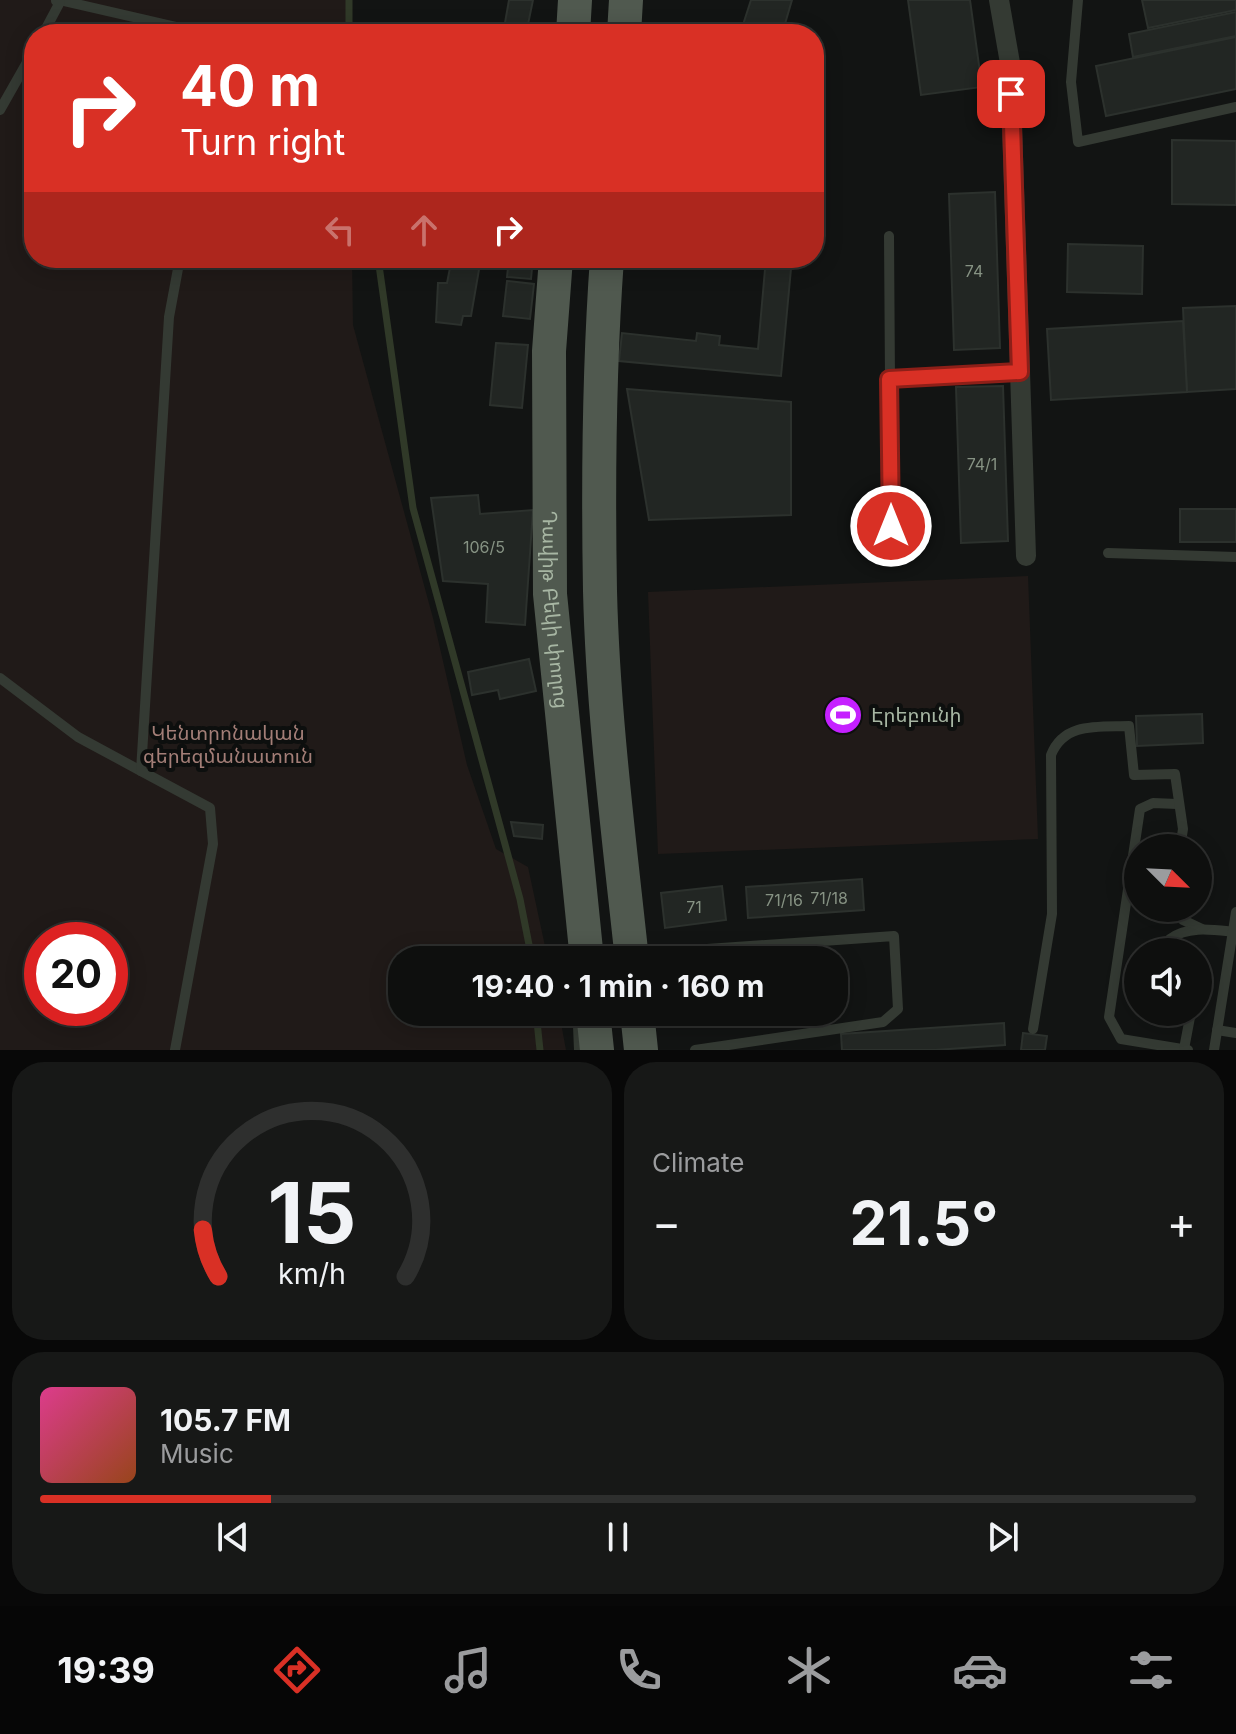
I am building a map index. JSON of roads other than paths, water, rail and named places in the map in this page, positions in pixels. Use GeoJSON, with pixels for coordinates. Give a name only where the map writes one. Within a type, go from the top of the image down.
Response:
{"type":"FeatureCollection","features":[{"type":"Feature","properties":{"kind":"main road"},"geometry":{"type":"LineString","coordinates":[[574,24],[575,0]]}},
{"type":"Feature","properties":{"kind":"main road"},"geometry":{"type":"LineString","coordinates":[[625,24],[626,0]]}},
{"type":"Feature","properties":{"kind":"main road","name":"Դավիթ Բեկի փողոց"},"geometry":{"type":"LineString","coordinates":[[555,268],[549,351],[550,594],[586,946]]}},
{"type":"Feature","properties":{"kind":"main road"},"geometry":{"type":"LineString","coordinates":[[606,268],[601,343],[600,593],[609,732],[630,946]]}},
{"type":"Feature","properties":{"kind":"main road"},"geometry":{"type":"LineString","coordinates":[[594,1026],[597,1050]]}},
{"type":"Feature","properties":{"kind":"main road"},"geometry":{"type":"LineString","coordinates":[[638,1026],[641,1050]]}},
{"type":"Feature","properties":{"kind":"street"},"geometry":{"type":"LineString","coordinates":[[999,0],[1010,63],[1026,556]]}},
{"type":"Feature","properties":{"kind":"lane"},"geometry":{"type":"LineString","coordinates":[[1078,0],[1071,82],[1078,142],[1236,107]]}},
{"type":"Feature","properties":{"kind":"lane"},"geometry":{"type":"LineString","coordinates":[[48,24],[58,1],[162,24]]}},
{"type":"Feature","properties":{"kind":"lane"},"geometry":{"type":"LineString","coordinates":[[0,110],[24,68]]}},
{"type":"Feature","properties":{"kind":"lane"},"geometry":{"type":"LineString","coordinates":[[889,236],[891,526]]}},
{"type":"Feature","properties":{"kind":"lane"},"geometry":{"type":"LineString","coordinates":[[141,771],[169,317],[178,268]]}},
{"type":"Feature","properties":{"kind":"lane"},"geometry":{"type":"LineString","coordinates":[[889,379],[1020,372]]}},
{"type":"Feature","properties":{"kind":"lane"},"geometry":{"type":"LineString","coordinates":[[1108,553],[1236,557]]}},
{"type":"Feature","properties":{"kind":"lane"},"geometry":{"type":"LineString","coordinates":[[0,678],[78,737],[210,808],[213,844],[175,1050]]}},
{"type":"Feature","properties":{"kind":"lane"},"geometry":{"type":"LineString","coordinates":[[1033,1029],[1052,914],[1051,755],[1055,746],[1074,729],[1129,726],[1134,775],[1175,774],[1182,834]]}},
{"type":"Feature","properties":{"kind":"lane"},"geometry":{"type":"LineString","coordinates":[[1177,804],[1153,803],[1140,809],[1109,1017],[1121,1039],[1186,1050],[1189,1026]]}},
{"type":"Feature","properties":{"kind":"lane"},"geometry":{"type":"LineString","coordinates":[[1214,1050],[1236,912]]}},
{"type":"Feature","properties":{"kind":"lane"},"geometry":{"type":"LineString","coordinates":[[1187,922],[1202,929]]}},
{"type":"Feature","properties":{"kind":"lane"},"geometry":{"type":"LineString","coordinates":[[1173,938],[1174,935],[1202,929],[1234,932]]}},
{"type":"Feature","properties":{"kind":"lane"},"geometry":{"type":"LineString","coordinates":[[695,1050],[883,1022],[898,1009],[894,936],[769,946]]}},
{"type":"Feature","properties":{"kind":"lane"},"geometry":{"type":"LineString","coordinates":[[578,1026],[579,1050]]}},
{"type":"Feature","properties":{"kind":"lane"},"geometry":{"type":"LineString","coordinates":[[1217,1030],[1236,1033]]}},
{"type":"Feature","properties":{"kind":"waterway"},"geometry":{"type":"LineString","coordinates":[[349,0],[349,24]]}},
{"type":"Feature","properties":{"kind":"waterway"},"geometry":{"type":"LineString","coordinates":[[379,268],[413,508],[520,899],[529,946]]}},
{"type":"Feature","properties":{"kind":"waterway"},"geometry":{"type":"LineString","coordinates":[[537,1026],[540,1050]]}},
{"type":"Feature","properties":{"kind":"place","name":"Էրեբունի"},"geometry":{"type":"Point","coordinates":[843,715]}},
{"type":"Feature","properties":{"kind":"park label","name":"Կենտրոնական գերեզմանատուն"},"geometry":{"type":"Point","coordinates":[228,744]}}]}
